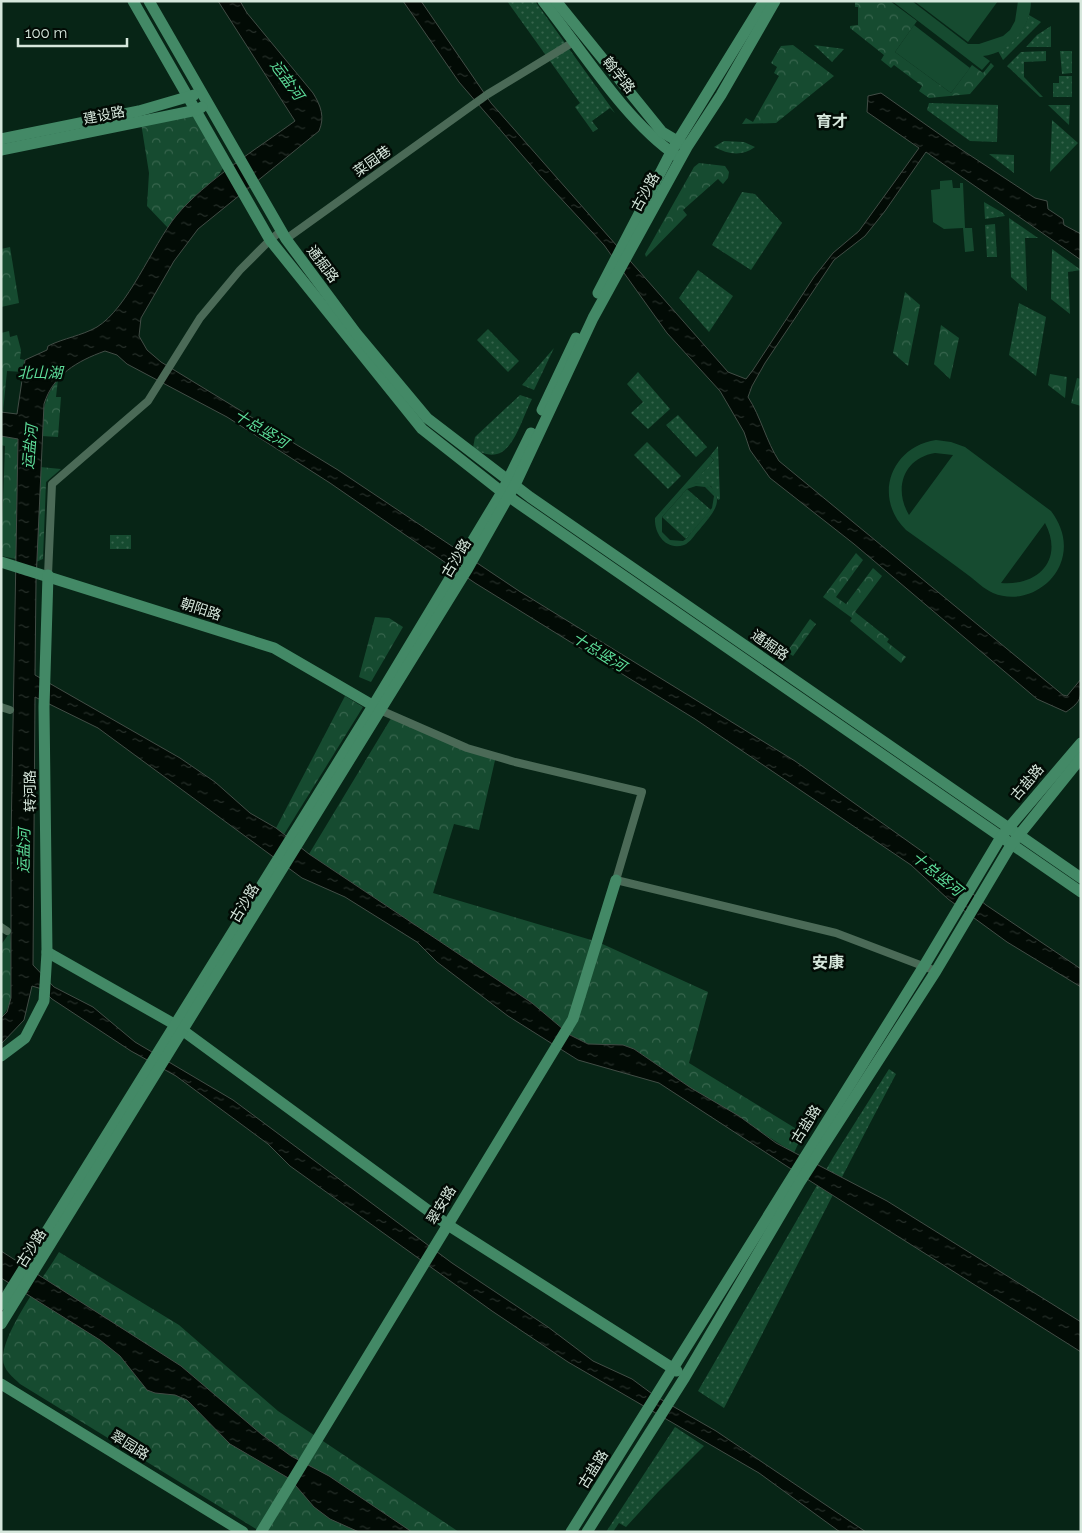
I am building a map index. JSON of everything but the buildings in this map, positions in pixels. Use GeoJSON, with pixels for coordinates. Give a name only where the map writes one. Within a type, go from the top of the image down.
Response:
{"type":"FeatureCollection","features":[{"type":"Feature","properties":{"kind":"street"},"geometry":{"type":"LineString","coordinates":[[133,1],[197,110]]}},
{"type":"Feature","properties":{"kind":"street"},"geometry":{"type":"LineString","coordinates":[[149,1],[200,91],[209,102]]}},
{"type":"Feature","properties":{"kind":"street","name":"翰学路"},"geometry":{"type":"LineString","coordinates":[[543,1],[606,84],[657,143],[676,155]]}},
{"type":"Feature","properties":{"kind":"street","name":"翰学路"},"geometry":{"type":"LineString","coordinates":[[556,1],[662,132],[683,144]]}},
{"type":"Feature","properties":{"kind":"street"},"geometry":{"type":"LineString","coordinates":[[683,144],[764,1]]}},
{"type":"Feature","properties":{"kind":"street","name":"古沙路"},"geometry":{"type":"LineString","coordinates":[[1,1324],[8,1300],[36,1259],[377,708],[506,494],[584,322],[676,155],[721,96],[775,1]]}},
{"type":"Feature","properties":{"kind":"street","name":"菜园巷"},"geometry":{"type":"LineString","coordinates":[[45,574],[52,484],[148,401],[200,318],[240,270],[270,240],[284,235],[474,106],[488,94],[575,41]]}},
{"type":"Feature","properties":{"kind":"street","name":"建设路"},"geometry":{"type":"LineString","coordinates":[[1,140],[139,111],[189,97],[200,91]]}},
{"type":"Feature","properties":{"kind":"street","name":"建设路"},"geometry":{"type":"LineString","coordinates":[[1,150],[197,110],[209,102]]}},
{"type":"Feature","properties":{"kind":"street","name":"通掘路"},"geometry":{"type":"LineString","coordinates":[[209,102],[254,186],[284,235],[375,356],[427,418],[512,483],[1019,834]]}},
{"type":"Feature","properties":{"kind":"street","name":"通掘路"},"geometry":{"type":"LineString","coordinates":[[197,110],[270,240],[422,428],[506,494],[1011,845]]}},
{"type":"Feature","properties":{"kind":"street","name":"朝阳路"},"geometry":{"type":"LineString","coordinates":[[7,563],[274,648],[377,708]]}},
{"type":"Feature","properties":{"kind":"street","name":"转河路"},"geometry":{"type":"LineString","coordinates":[[1,1056],[24,1038],[34,1024],[44,1001],[47,966],[44,706],[45,574]]}},
{"type":"Feature","properties":{"kind":"street"},"geometry":{"type":"LineString","coordinates":[[1,707],[10,710]]}},
{"type":"Feature","properties":{"kind":"street"},"geometry":{"type":"LineString","coordinates":[[377,708],[467,748],[515,762],[642,792],[616,880],[836,933],[936,972]]}},
{"type":"Feature","properties":{"kind":"street","name":"古盐路"},"geometry":{"type":"LineString","coordinates":[[572,1532],[673,1368],[796,1180],[974,880],[1008,827],[1081,743]]}},
{"type":"Feature","properties":{"kind":"street","name":"古盐路"},"geometry":{"type":"LineString","coordinates":[[812,1154],[936,972],[1011,845],[1081,758]]}},
{"type":"Feature","properties":{"kind":"street"},"geometry":{"type":"LineString","coordinates":[[1019,834],[1081,878]]}},
{"type":"Feature","properties":{"kind":"street"},"geometry":{"type":"LineString","coordinates":[[1011,845],[1081,892]]}},
{"type":"Feature","properties":{"kind":"street","name":"翠安路"},"geometry":{"type":"LineString","coordinates":[[261,1532],[573,1018],[616,880]]}},
{"type":"Feature","properties":{"kind":"street"},"geometry":{"type":"LineString","coordinates":[[47,952],[179,1027],[448,1225],[685,1377]]}},
{"type":"Feature","properties":{"kind":"street","name":"古盐路"},"geometry":{"type":"LineString","coordinates":[[587,1532],[685,1377],[796,1180]]}},
{"type":"Feature","properties":{"kind":"street","name":"翠园路"},"geometry":{"type":"LineString","coordinates":[[1,1384],[243,1532]]}},
{"type":"Feature","properties":{"kind":"green space"},"geometry":{"type":"Polygon","coordinates":[[[507,1],[535,1],[615,113],[610,108],[592,121],[598,129],[593,132],[575,107],[580,103],[507,1]]]}},
{"type":"Feature","properties":{"kind":"green space"},"geometry":{"type":"Polygon","coordinates":[[[855,1],[890,1],[917,21],[895,52],[951,93],[972,65],[983,73],[991,63],[994,66],[970,94],[929,98],[919,91],[922,86],[894,65],[891,68],[881,60],[884,55],[850,28],[850,26],[858,25],[858,7],[855,7],[855,1]]]}},
{"type":"Feature","properties":{"kind":"green space"},"geometry":{"type":"Polygon","coordinates":[[[892,1],[912,1],[968,44],[979,44],[1003,36],[1010,30],[1015,21],[1018,1],[1031,1],[1027,21],[1017,38],[1002,50],[983,56],[990,61],[982,70],[892,1]]]}},
{"type":"Feature","properties":{"kind":"green space"},"geometry":{"type":"Polygon","coordinates":[[[914,1],[998,1],[968,42],[914,1]]]}},
{"type":"Feature","properties":{"kind":"green space"},"geometry":{"type":"Polygon","coordinates":[[[1029,15],[1041,22],[1003,60],[998,51],[1017,36],[1024,27],[1029,15]]]}},
{"type":"Feature","properties":{"kind":"green space"},"geometry":{"type":"Polygon","coordinates":[[[914,25],[970,68],[951,93],[895,52],[914,25]]]}},
{"type":"Feature","properties":{"kind":"green space"},"geometry":{"type":"Polygon","coordinates":[[[1051,26],[1051,47],[1026,47],[1037,35],[1051,26]]]}},
{"type":"Feature","properties":{"kind":"green space"},"geometry":{"type":"Polygon","coordinates":[[[793,45],[834,76],[776,123],[742,124],[746,118],[753,122],[779,76],[774,73],[777,67],[771,63],[781,46],[793,45]]]}},
{"type":"Feature","properties":{"kind":"green space"},"geometry":{"type":"Polygon","coordinates":[[[814,45],[844,49],[832,62],[814,45]]]}},
{"type":"Feature","properties":{"kind":"green space"},"geometry":{"type":"Polygon","coordinates":[[[1046,51],[1046,61],[1024,62],[1024,77],[1043,97],[1040,97],[1007,66],[1021,52],[1046,51]]]}},
{"type":"Feature","properties":{"kind":"green space"},"geometry":{"type":"Polygon","coordinates":[[[1060,51],[1072,51],[1072,73],[1062,74],[1060,51]]]}},
{"type":"Feature","properties":{"kind":"green space"},"geometry":{"type":"Polygon","coordinates":[[[1059,76],[1072,76],[1072,97],[1053,97],[1053,83],[1059,83],[1059,76]]]}},
{"type":"Feature","properties":{"kind":"green space"},"geometry":{"type":"Polygon","coordinates":[[[929,103],[998,105],[997,142],[970,141],[927,110],[929,103]]]}},
{"type":"Feature","properties":{"kind":"green space"},"geometry":{"type":"Polygon","coordinates":[[[1048,105],[1070,105],[1069,125],[1048,105]]]}},
{"type":"Feature","properties":{"kind":"green space"},"geometry":{"type":"Polygon","coordinates":[[[197,110],[226,163],[214,181],[182,211],[168,228],[147,206],[149,173],[141,123],[197,110]]]}},
{"type":"Feature","properties":{"kind":"green space"},"geometry":{"type":"Polygon","coordinates":[[[1052,120],[1078,143],[1050,172],[1052,120]]]}},
{"type":"Feature","properties":{"kind":"green space"},"geometry":{"type":"Polygon","coordinates":[[[724,141],[744,142],[755,147],[745,152],[734,153],[714,147],[724,141]]]}},
{"type":"Feature","properties":{"kind":"green space"},"geometry":{"type":"Polygon","coordinates":[[[989,154],[1014,155],[1014,173],[989,154]]]}},
{"type":"Feature","properties":{"kind":"green space"},"geometry":{"type":"Polygon","coordinates":[[[699,163],[725,166],[729,172],[728,178],[723,184],[718,179],[683,210],[687,215],[646,257],[645,254],[694,167],[699,163]]]}},
{"type":"Feature","properties":{"kind":"green space"},"geometry":{"type":"Polygon","coordinates":[[[952,180],[953,188],[960,188],[960,183],[963,183],[965,228],[972,228],[974,251],[965,252],[963,228],[944,229],[933,222],[931,190],[940,189],[940,181],[952,180]]]}},
{"type":"Feature","properties":{"kind":"green space"},"geometry":{"type":"Polygon","coordinates":[[[742,192],[755,194],[782,223],[751,270],[712,245],[742,192]]]}},
{"type":"Feature","properties":{"kind":"green space"},"geometry":{"type":"Polygon","coordinates":[[[984,202],[1003,213],[1005,216],[985,219],[984,202]]]}},
{"type":"Feature","properties":{"kind":"green space"},"geometry":{"type":"Polygon","coordinates":[[[1009,218],[1038,238],[1025,238],[1027,291],[1011,277],[1009,218]]]}},
{"type":"Feature","properties":{"kind":"green space"},"geometry":{"type":"Polygon","coordinates":[[[995,224],[997,257],[987,257],[985,225],[995,224]]]}},
{"type":"Feature","properties":{"kind":"green space"},"geometry":{"type":"Polygon","coordinates":[[[10,247],[19,303],[1,307],[1,249],[10,247]]]}},
{"type":"Feature","properties":{"kind":"green space"},"geometry":{"type":"Polygon","coordinates":[[[1052,249],[1081,270],[1068,272],[1070,314],[1051,299],[1052,249]]]}},
{"type":"Feature","properties":{"kind":"green space"},"geometry":{"type":"Polygon","coordinates":[[[698,270],[733,296],[709,332],[679,298],[698,270]]]}},
{"type":"Feature","properties":{"kind":"green space"},"geometry":{"type":"Polygon","coordinates":[[[905,292],[920,305],[908,366],[893,353],[905,292]]]}},
{"type":"Feature","properties":{"kind":"green space"},"geometry":{"type":"Polygon","coordinates":[[[1019,303],[1046,317],[1036,376],[1009,355],[1019,303]]]}},
{"type":"Feature","properties":{"kind":"green space"},"geometry":{"type":"Polygon","coordinates":[[[941,325],[959,338],[950,379],[934,364],[941,325]]]}},
{"type":"Feature","properties":{"kind":"green space"},"geometry":{"type":"Polygon","coordinates":[[[488,329],[519,361],[508,372],[477,340],[488,329]]]}},
{"type":"Feature","properties":{"kind":"green space"},"geometry":{"type":"Polygon","coordinates":[[[9,331],[10,337],[17,335],[21,350],[20,359],[25,360],[23,372],[7,371],[3,412],[1,333],[9,331]]]}},
{"type":"Feature","properties":{"kind":"green space"},"geometry":{"type":"Polygon","coordinates":[[[554,348],[534,390],[522,385],[554,348]]]}},
{"type":"Feature","properties":{"kind":"green space"},"geometry":{"type":"Polygon","coordinates":[[[638,372],[670,409],[648,429],[631,413],[643,402],[627,384],[638,372]]]}},
{"type":"Feature","properties":{"kind":"green space"},"geometry":{"type":"Polygon","coordinates":[[[1050,374],[1067,377],[1065,398],[1048,385],[1050,374]]]}},
{"type":"Feature","properties":{"kind":"green space"},"geometry":{"type":"Polygon","coordinates":[[[1077,378],[1081,379],[1081,406],[1071,403],[1077,378]]]}},
{"type":"Feature","properties":{"kind":"green space"},"geometry":{"type":"Polygon","coordinates":[[[58,379],[56,397],[61,397],[58,437],[41,436],[43,413],[47,399],[58,379]]]}},
{"type":"Feature","properties":{"kind":"green space"},"geometry":{"type":"Polygon","coordinates":[[[520,395],[532,399],[511,443],[504,450],[496,454],[486,454],[473,448],[475,437],[520,395]]]}},
{"type":"Feature","properties":{"kind":"green space"},"geometry":{"type":"Polygon","coordinates":[[[678,415],[707,447],[696,457],[666,425],[678,415]]]}},
{"type":"Feature","properties":{"kind":"green space"},"geometry":{"type":"Polygon","coordinates":[[[1,436],[18,438],[16,559],[1,556],[5,446],[1,445],[1,436]]]}},
{"type":"Feature","properties":{"kind":"green space"},"geometry":{"type":"Polygon","coordinates":[[[936,440],[951,442],[965,447],[1051,511],[1061,530],[1064,551],[1060,565],[1049,581],[1041,588],[1023,596],[1003,596],[993,593],[906,530],[896,517],[890,503],[889,489],[891,476],[898,463],[907,453],[920,445],[936,440]],[[935,453],[924,456],[916,461],[904,476],[902,495],[909,515],[953,455],[935,453]],[[1045,523],[1001,583],[1015,583],[1027,580],[1037,575],[1044,568],[1049,559],[1051,548],[1050,536],[1045,523]]]}},
{"type":"Feature","properties":{"kind":"green space"},"geometry":{"type":"Polygon","coordinates":[[[647,442],[681,476],[668,489],[634,455],[647,442]]]}},
{"type":"Feature","properties":{"kind":"green space"},"geometry":{"type":"Polygon","coordinates":[[[718,446],[720,499],[718,500],[711,486],[693,483],[714,460],[710,456],[718,446]]]}},
{"type":"Feature","properties":{"kind":"green space"},"geometry":{"type":"Polygon","coordinates":[[[710,456],[714,460],[694,483],[708,484],[714,490],[717,501],[716,507],[690,540],[684,545],[672,546],[662,540],[655,524],[655,518],[710,456]],[[696,486],[687,489],[662,517],[662,532],[670,540],[683,541],[686,539],[712,508],[714,496],[705,487],[696,486]]]}},
{"type":"Feature","properties":{"kind":"green space"},"geometry":{"type":"Polygon","coordinates":[[[40,467],[61,469],[46,482],[43,559],[36,562],[40,467]]]}},
{"type":"Feature","properties":{"kind":"green space"},"geometry":{"type":"Polygon","coordinates":[[[687,489],[711,510],[686,539],[662,517],[687,489]]]}},
{"type":"Feature","properties":{"kind":"green space"},"geometry":{"type":"Polygon","coordinates":[[[110,535],[131,535],[131,549],[110,549],[110,535]]]}},
{"type":"Feature","properties":{"kind":"green space"},"geometry":{"type":"Polygon","coordinates":[[[856,553],[863,560],[836,597],[846,604],[873,568],[882,576],[855,612],[889,639],[887,642],[906,657],[901,663],[850,621],[852,618],[823,597],[856,553]]]}},
{"type":"Feature","properties":{"kind":"green space"},"geometry":{"type":"Polygon","coordinates":[[[375,617],[389,618],[403,627],[371,682],[359,677],[375,617]]]}},
{"type":"Feature","properties":{"kind":"green space"},"geometry":{"type":"Polygon","coordinates":[[[810,619],[816,624],[793,656],[787,652],[810,619]]]}},
{"type":"Feature","properties":{"kind":"green space"},"geometry":{"type":"Polygon","coordinates":[[[345,696],[363,707],[283,836],[276,828],[345,696]]]}},
{"type":"Feature","properties":{"kind":"green space"},"geometry":{"type":"Polygon","coordinates":[[[393,715],[496,756],[479,830],[454,824],[433,893],[598,942],[708,992],[689,1063],[803,1133],[794,1153],[691,1088],[634,1049],[623,1045],[588,1044],[570,1035],[532,1003],[309,854],[393,715]]]}},
{"type":"Feature","properties":{"kind":"green space"},"geometry":{"type":"Polygon","coordinates":[[[10,932],[13,989],[7,1010],[1,1018],[1,945],[10,932]]]}},
{"type":"Feature","properties":{"kind":"green space"},"geometry":{"type":"Polygon","coordinates":[[[889,1069],[896,1074],[724,1408],[698,1391],[834,1156],[889,1069]]]}},
{"type":"Feature","properties":{"kind":"green space"},"geometry":{"type":"Polygon","coordinates":[[[59,1252],[179,1325],[278,1411],[459,1532],[261,1532],[20,1384],[9,1373],[3,1363],[5,1348],[16,1320],[59,1252]]]}},
{"type":"Feature","properties":{"kind":"green space"},"geometry":{"type":"Polygon","coordinates":[[[675,1427],[704,1446],[626,1527],[619,1523],[613,1532],[606,1532],[675,1427]]]}},
{"type":"Feature","properties":{"kind":"water"},"geometry":{"type":"Polygon","coordinates":[[[218,1],[240,1],[247,13],[313,93],[321,112],[321,126],[319,131],[198,229],[174,261],[141,318],[139,336],[147,350],[161,362],[338,470],[519,591],[795,761],[923,852],[986,905],[1081,969],[1081,987],[1007,942],[948,899],[911,865],[695,719],[475,583],[330,483],[227,417],[127,364],[117,355],[105,351],[85,359],[67,370],[53,385],[44,404],[36,581],[35,675],[180,758],[215,782],[250,813],[276,828],[309,854],[532,1003],[570,1035],[588,1044],[623,1045],[634,1049],[691,1088],[739,1116],[776,1143],[887,1201],[1081,1322],[1081,1352],[659,1083],[578,1060],[508,1016],[437,962],[417,942],[345,897],[302,878],[98,728],[35,697],[33,965],[54,987],[93,1007],[135,1042],[233,1100],[452,1263],[548,1327],[593,1361],[632,1379],[655,1396],[716,1431],[866,1532],[840,1532],[759,1473],[568,1362],[492,1311],[290,1166],[268,1144],[176,1076],[131,1051],[52,999],[42,989],[32,986],[24,1020],[1,1044],[1,1018],[7,1012],[11,998],[11,840],[18,439],[1,436],[1,412],[17,414],[25,360],[47,350],[48,346],[54,343],[97,327],[108,318],[129,291],[176,216],[188,203],[232,166],[295,121],[218,1]]]}},
{"type":"Feature","properties":{"kind":"water"},"geometry":{"type":"Polygon","coordinates":[[[403,1],[421,1],[491,103],[728,372],[746,379],[814,277],[833,253],[859,231],[919,148],[867,112],[868,96],[881,93],[959,148],[1035,198],[1047,201],[1048,209],[1063,219],[1064,225],[1081,234],[1081,260],[926,152],[865,236],[834,260],[765,363],[748,397],[779,461],[1063,695],[1067,696],[1081,679],[1080,698],[1075,705],[1066,712],[1037,699],[854,544],[770,478],[750,450],[744,432],[720,391],[667,333],[604,245],[541,177],[459,82],[403,1]]]}},
{"type":"Feature","properties":{"kind":"water"},"geometry":{"type":"Polygon","coordinates":[[[1,1251],[181,1366],[261,1434],[291,1456],[329,1476],[412,1532],[359,1532],[330,1519],[314,1507],[290,1479],[230,1444],[187,1400],[175,1395],[155,1393],[147,1390],[120,1356],[100,1340],[1,1278],[1,1251]]]}},
{"type":"Feature","properties":{"kind":"district","name":"育才"},"geometry":{"type":"Point","coordinates":[832,121]}},
{"type":"Feature","properties":{"kind":"district","name":"安康"},"geometry":{"type":"Point","coordinates":[828,962]}},
{"type":"Feature","properties":{"kind":"water label","name":"运盐河"},"geometry":{"type":"Point","coordinates":[287,80]}},
{"type":"Feature","properties":{"kind":"water label","name":"北山湖"},"geometry":{"type":"Point","coordinates":[40,373]}},
{"type":"Feature","properties":{"kind":"water label","name":"十总竖河"},"geometry":{"type":"Point","coordinates":[261,429]}},
{"type":"Feature","properties":{"kind":"water label","name":"运盐河"},"geometry":{"type":"Point","coordinates":[30,447]}},
{"type":"Feature","properties":{"kind":"water label","name":"十总竖河"},"geometry":{"type":"Point","coordinates":[599,652]}},
{"type":"Feature","properties":{"kind":"water label","name":"运盐河"},"geometry":{"type":"Point","coordinates":[24,851]}},
{"type":"Feature","properties":{"kind":"water label","name":"十总竖河"},"geometry":{"type":"Point","coordinates":[937,874]}}]}
